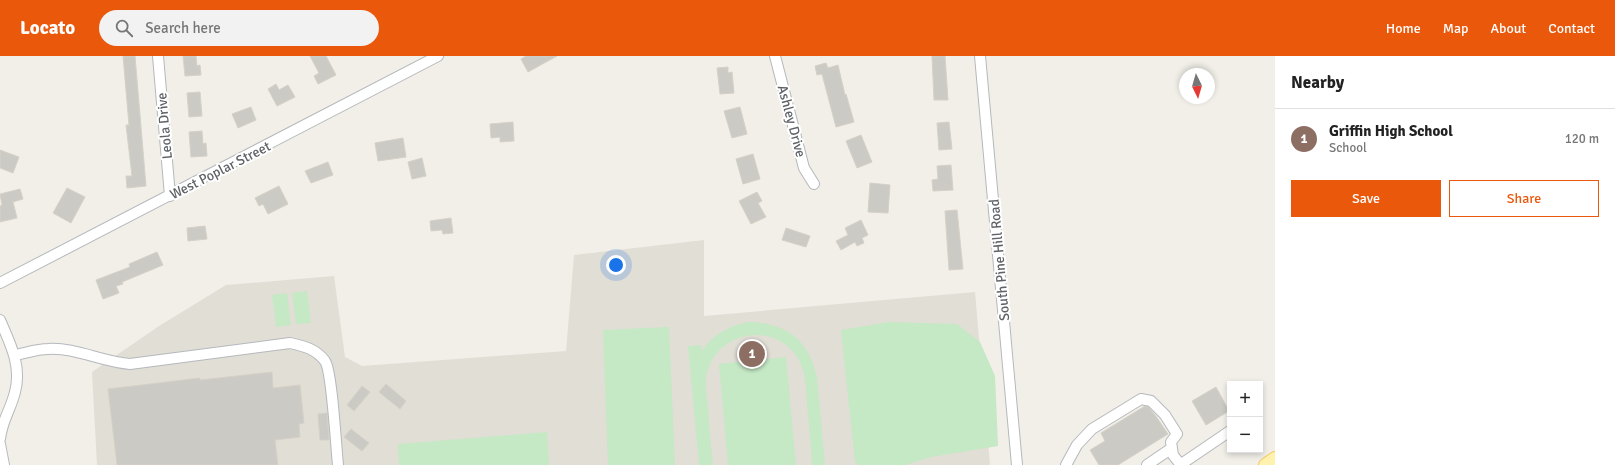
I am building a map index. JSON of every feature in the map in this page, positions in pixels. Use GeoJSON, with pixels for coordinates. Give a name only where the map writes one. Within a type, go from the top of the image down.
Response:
{"type":"FeatureCollection","features":[{"type":"Feature","properties":{"kind":"main road"},"geometry":{"type":"LineString","coordinates":[[1265,465],[1275,458]]}},
{"type":"Feature","properties":{"kind":"street","name":"Leola Drive"},"geometry":{"type":"LineString","coordinates":[[158,56],[170,196]]}},
{"type":"Feature","properties":{"kind":"street","name":"West Poplar Street"},"geometry":{"type":"LineString","coordinates":[[0,283],[438,56]]}},
{"type":"Feature","properties":{"kind":"street","name":"Ashley Drive"},"geometry":{"type":"LineString","coordinates":[[774,56],[804,168],[814,184]]}},
{"type":"Feature","properties":{"kind":"street","name":"South Pine Hill Road"},"geometry":{"type":"LineString","coordinates":[[980,56],[1017,465]]}},
{"type":"Feature","properties":{"kind":"street"},"geometry":{"type":"LineString","coordinates":[[0,320],[15,355],[17,375],[15,392],[1,427],[0,439]]}},
{"type":"Feature","properties":{"kind":"street"},"geometry":{"type":"LineString","coordinates":[[15,355],[49,348],[69,350],[114,363],[130,364],[290,343],[306,346],[319,355],[326,363],[330,378],[338,465]]}},
{"type":"Feature","properties":{"kind":"street"},"geometry":{"type":"LineString","coordinates":[[1069,463],[1078,445],[1092,429],[1141,399],[1151,401],[1165,415],[1178,434],[1171,442],[1173,455],[1181,465],[1227,433]]}},
{"type":"Feature","properties":{"kind":"street"},"geometry":{"type":"LineString","coordinates":[[0,444],[4,465]]}},
{"type":"Feature","properties":{"kind":"street"},"geometry":{"type":"LineString","coordinates":[[1147,465],[1172,448]]}},
{"type":"Feature","properties":{"kind":"shaded area"},"geometry":{"type":"Polygon","coordinates":[[[704,240],[704,316],[975,292],[990,465],[97,465],[92,372],[159,326],[226,285],[334,276],[345,357],[362,366],[566,351],[574,255],[704,240]]]}},
{"type":"Feature","properties":{"kind":"green space"},"geometry":{"type":"Polygon","coordinates":[[[307,291],[311,323],[296,324],[292,293],[307,291]]]}},
{"type":"Feature","properties":{"kind":"green space"},"geometry":{"type":"Polygon","coordinates":[[[287,293],[291,325],[276,327],[272,295],[287,293]]]}},
{"type":"Feature","properties":{"kind":"green space"},"geometry":{"type":"Polygon","coordinates":[[[748,322],[774,325],[784,330],[802,343],[808,353],[817,377],[825,465],[812,465],[805,382],[799,360],[787,345],[770,337],[757,335],[739,338],[730,342],[717,353],[712,360],[708,369],[706,385],[713,465],[699,465],[688,346],[701,345],[702,351],[716,335],[728,328],[748,322]]]}},
{"type":"Feature","properties":{"kind":"green space"},"geometry":{"type":"Polygon","coordinates":[[[889,322],[957,324],[980,342],[995,376],[998,446],[931,457],[905,465],[859,465],[855,462],[841,330],[889,322]]]}},
{"type":"Feature","properties":{"kind":"green space"},"geometry":{"type":"Polygon","coordinates":[[[669,327],[675,465],[608,465],[603,330],[669,327]]]}},
{"type":"Feature","properties":{"kind":"green space"},"geometry":{"type":"Polygon","coordinates":[[[786,357],[796,465],[728,465],[719,364],[786,357]]]}},
{"type":"Feature","properties":{"kind":"green space"},"geometry":{"type":"Polygon","coordinates":[[[547,432],[549,465],[399,465],[398,444],[547,432]]]}},
{"type":"Feature","properties":{"kind":"building"},"geometry":{"type":"Polygon","coordinates":[[[123,56],[135,56],[146,186],[127,188],[126,176],[132,176],[126,125],[129,125],[123,56]]]}},
{"type":"Feature","properties":{"kind":"building"},"geometry":{"type":"Polygon","coordinates":[[[183,56],[196,56],[197,66],[200,65],[201,75],[185,76],[183,56]]]}},
{"type":"Feature","properties":{"kind":"building"},"geometry":{"type":"Polygon","coordinates":[[[310,56],[326,56],[336,75],[318,84],[314,76],[319,73],[310,56]]]}},
{"type":"Feature","properties":{"kind":"building"},"geometry":{"type":"Polygon","coordinates":[[[526,56],[557,56],[528,72],[521,59],[526,56]]]}},
{"type":"Feature","properties":{"kind":"building"},"geometry":{"type":"Polygon","coordinates":[[[932,56],[945,56],[948,100],[934,100],[932,56]]]}},
{"type":"Feature","properties":{"kind":"building"},"geometry":{"type":"Polygon","coordinates":[[[826,63],[828,68],[838,65],[845,95],[846,94],[854,122],[836,127],[822,74],[817,75],[815,66],[826,63]]]}},
{"type":"Feature","properties":{"kind":"building"},"geometry":{"type":"Polygon","coordinates":[[[728,67],[728,73],[732,72],[734,93],[720,94],[717,68],[728,67]]]}},
{"type":"Feature","properties":{"kind":"building"},"geometry":{"type":"Polygon","coordinates":[[[276,84],[279,90],[288,85],[295,97],[277,106],[268,89],[276,84]]]}},
{"type":"Feature","properties":{"kind":"building"},"geometry":{"type":"Polygon","coordinates":[[[200,92],[202,116],[189,117],[187,93],[200,92]]]}},
{"type":"Feature","properties":{"kind":"building"},"geometry":{"type":"Polygon","coordinates":[[[251,107],[256,120],[238,128],[232,114],[251,107]]]}},
{"type":"Feature","properties":{"kind":"building"},"geometry":{"type":"Polygon","coordinates":[[[740,107],[747,134],[732,138],[724,111],[740,107]]]}},
{"type":"Feature","properties":{"kind":"building"},"geometry":{"type":"Polygon","coordinates":[[[513,122],[514,141],[500,142],[500,137],[491,138],[490,124],[513,122]]]}},
{"type":"Feature","properties":{"kind":"building"},"geometry":{"type":"Polygon","coordinates":[[[949,122],[952,149],[939,150],[937,123],[949,122]]]}},
{"type":"Feature","properties":{"kind":"building"},"geometry":{"type":"Polygon","coordinates":[[[202,131],[203,144],[206,143],[207,156],[191,157],[189,132],[202,131]]]}},
{"type":"Feature","properties":{"kind":"building"},"geometry":{"type":"Polygon","coordinates":[[[861,135],[872,162],[857,168],[846,141],[861,135]]]}},
{"type":"Feature","properties":{"kind":"building"},"geometry":{"type":"Polygon","coordinates":[[[403,138],[406,157],[378,161],[375,143],[403,138]]]}},
{"type":"Feature","properties":{"kind":"building"},"geometry":{"type":"Polygon","coordinates":[[[0,150],[19,157],[13,173],[0,168],[0,150]]]}},
{"type":"Feature","properties":{"kind":"building"},"geometry":{"type":"Polygon","coordinates":[[[753,154],[760,179],[743,184],[736,159],[753,154]]]}},
{"type":"Feature","properties":{"kind":"building"},"geometry":{"type":"Polygon","coordinates":[[[422,158],[426,176],[412,179],[408,162],[422,158]]]}},
{"type":"Feature","properties":{"kind":"building"},"geometry":{"type":"Polygon","coordinates":[[[328,162],[333,175],[311,183],[305,171],[328,162]]]}},
{"type":"Feature","properties":{"kind":"building"},"geometry":{"type":"Polygon","coordinates":[[[951,165],[953,190],[933,191],[932,180],[938,179],[937,166],[951,165]]]}},
{"type":"Feature","properties":{"kind":"building"},"geometry":{"type":"Polygon","coordinates":[[[870,183],[890,185],[888,213],[868,212],[870,183]]]}},
{"type":"Feature","properties":{"kind":"building"},"geometry":{"type":"Polygon","coordinates":[[[279,186],[288,204],[268,214],[263,204],[259,206],[255,198],[279,186]]]}},
{"type":"Feature","properties":{"kind":"building"},"geometry":{"type":"Polygon","coordinates":[[[67,188],[85,197],[71,223],[53,213],[67,188]]]}},
{"type":"Feature","properties":{"kind":"building"},"geometry":{"type":"Polygon","coordinates":[[[20,189],[23,199],[13,202],[17,218],[0,222],[0,206],[2,205],[0,194],[20,189]]]}},
{"type":"Feature","properties":{"kind":"building"},"geometry":{"type":"Polygon","coordinates":[[[757,192],[762,201],[758,203],[766,217],[751,224],[739,201],[757,192]]]}},
{"type":"Feature","properties":{"kind":"building"},"geometry":{"type":"Polygon","coordinates":[[[957,210],[963,269],[949,270],[945,211],[957,210]]]}},
{"type":"Feature","properties":{"kind":"building"},"geometry":{"type":"Polygon","coordinates":[[[451,218],[453,233],[443,234],[442,230],[431,231],[430,221],[451,218]]]}},
{"type":"Feature","properties":{"kind":"building"},"geometry":{"type":"Polygon","coordinates":[[[861,220],[868,235],[862,238],[864,243],[857,246],[855,242],[841,250],[836,241],[848,235],[845,228],[861,220]]]}},
{"type":"Feature","properties":{"kind":"building"},"geometry":{"type":"Polygon","coordinates":[[[205,226],[207,239],[188,241],[187,228],[205,226]]]}},
{"type":"Feature","properties":{"kind":"building"},"geometry":{"type":"Polygon","coordinates":[[[786,228],[810,236],[806,247],[782,240],[786,228]]]}},
{"type":"Feature","properties":{"kind":"building"},"geometry":{"type":"Polygon","coordinates":[[[157,252],[163,265],[122,282],[123,284],[116,286],[119,293],[103,299],[96,280],[130,267],[129,264],[157,252]]]}},
{"type":"Feature","properties":{"kind":"building"},"geometry":{"type":"Polygon","coordinates":[[[272,372],[273,388],[300,385],[304,423],[299,424],[300,437],[275,440],[278,465],[117,465],[108,389],[200,378],[200,380],[272,372]]]}},
{"type":"Feature","properties":{"kind":"building"},"geometry":{"type":"Polygon","coordinates":[[[386,384],[406,401],[400,409],[379,392],[386,384]]]}},
{"type":"Feature","properties":{"kind":"building"},"geometry":{"type":"Polygon","coordinates":[[[362,386],[370,392],[354,411],[347,405],[362,386]]]}},
{"type":"Feature","properties":{"kind":"building"},"geometry":{"type":"Polygon","coordinates":[[[1216,387],[1227,407],[1227,412],[1206,425],[1192,401],[1216,387]]]}},
{"type":"Feature","properties":{"kind":"building"},"geometry":{"type":"Polygon","coordinates":[[[1145,406],[1148,407],[1155,415],[1168,434],[1118,465],[1099,465],[1090,450],[1105,441],[1101,433],[1145,406]]]}},
{"type":"Feature","properties":{"kind":"building"},"geometry":{"type":"Polygon","coordinates":[[[327,413],[329,440],[320,440],[318,414],[327,413]]]}},
{"type":"Feature","properties":{"kind":"building"},"geometry":{"type":"Polygon","coordinates":[[[351,429],[369,443],[362,451],[344,437],[351,429]]]}},
{"type":"Feature","properties":{"kind":"place","name":"Griffin High School"},"geometry":{"type":"Point","coordinates":[752,354]}}]}
